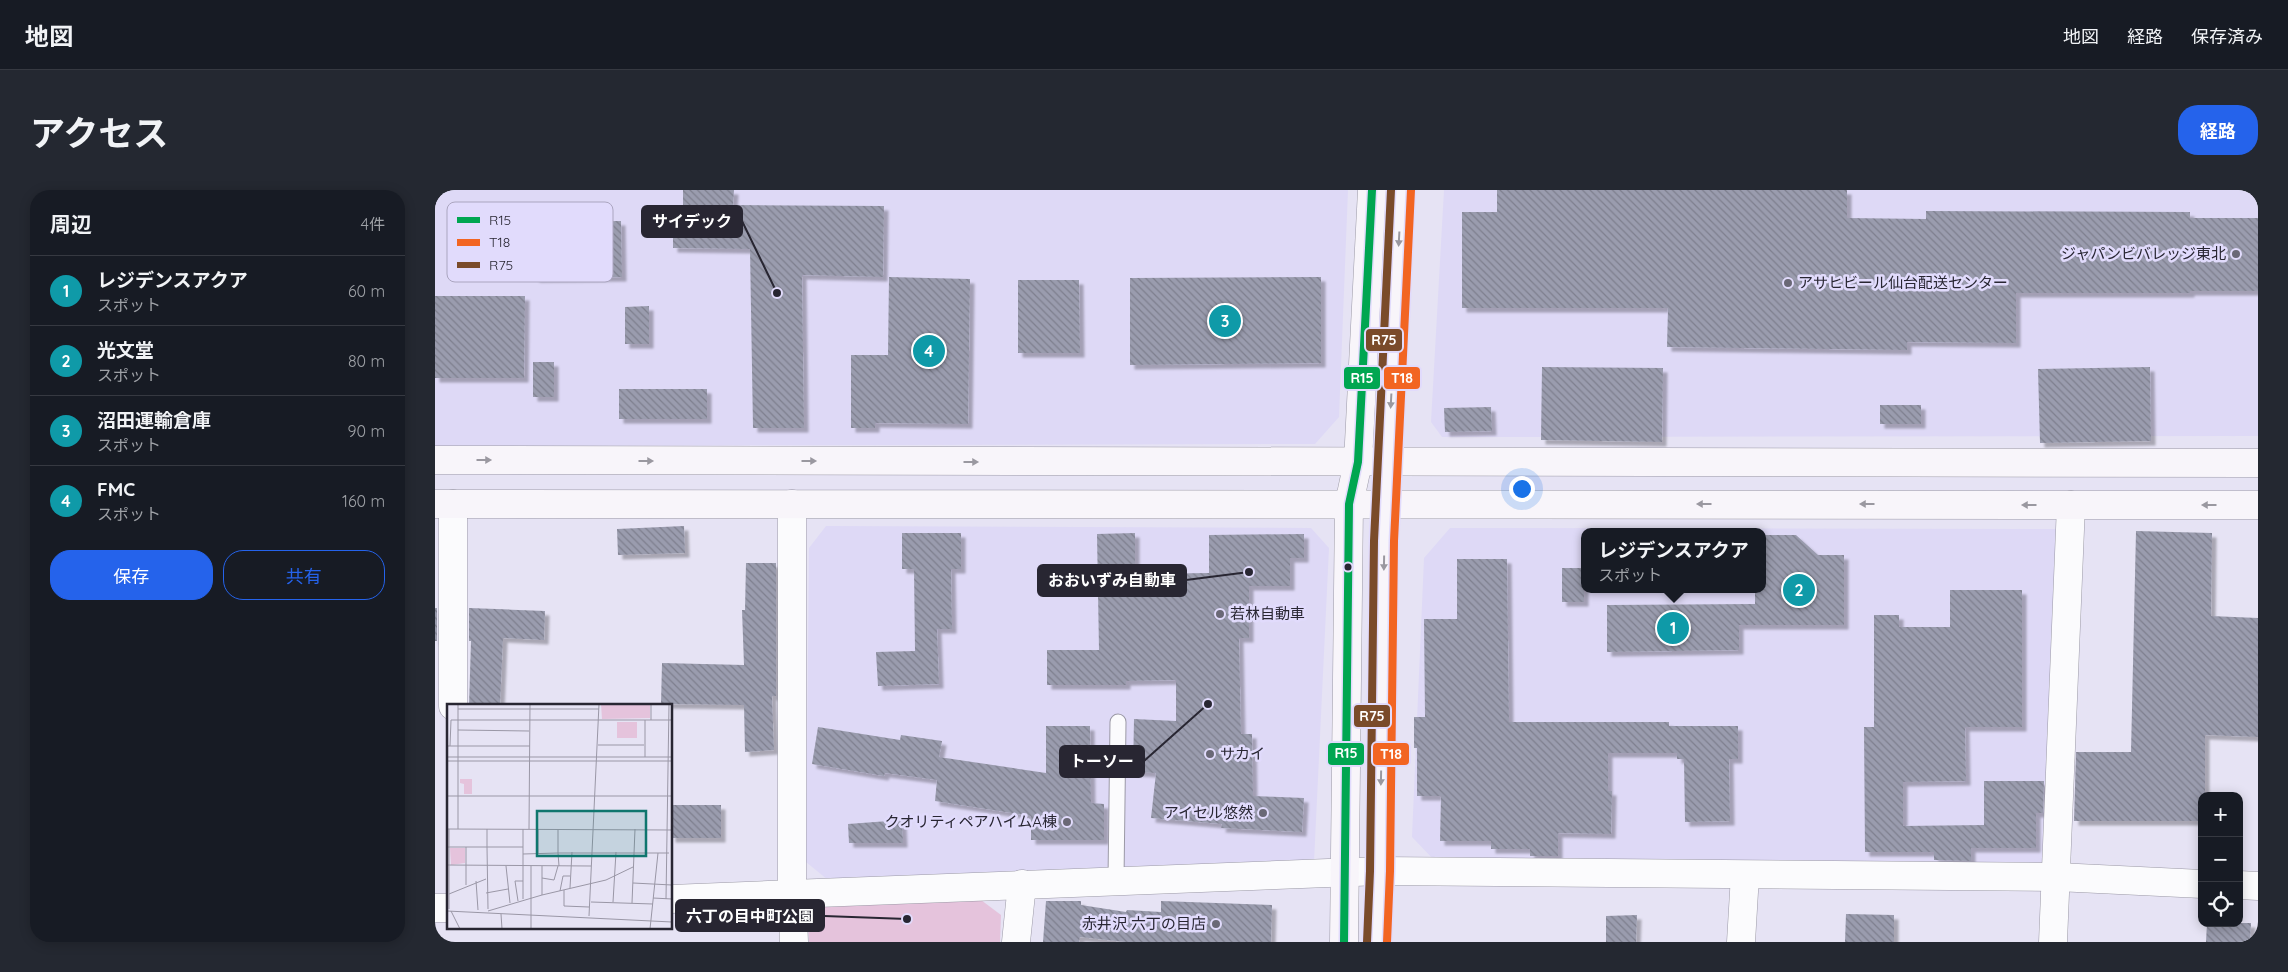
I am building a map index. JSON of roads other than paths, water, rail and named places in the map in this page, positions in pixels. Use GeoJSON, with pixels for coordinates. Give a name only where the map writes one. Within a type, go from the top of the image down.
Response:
{"type":"FeatureCollection","features":[{"type":"Feature","properties":{"kind":"street"},"geometry":{"type":"LineString","coordinates":[[1344,942],[1349,504],[1358,462],[1372,190]]}},
{"type":"Feature","properties":{"kind":"street"},"geometry":{"type":"LineString","coordinates":[[1377,942],[1381,871],[1385,503],[1401,190]]}},
{"type":"Feature","properties":{"kind":"street"},"geometry":{"type":"LineString","coordinates":[[435,460],[2258,463]]}},
{"type":"Feature","properties":{"kind":"street"},"geometry":{"type":"LineString","coordinates":[[453,704],[444,504],[1385,503],[2258,505]]}},
{"type":"Feature","properties":{"kind":"street"},"geometry":{"type":"LineString","coordinates":[[792,504],[792,894],[794,942]]}},
{"type":"Feature","properties":{"kind":"street"},"geometry":{"type":"LineString","coordinates":[[2053,942],[2071,505]]}},
{"type":"Feature","properties":{"kind":"street"},"geometry":{"type":"LineString","coordinates":[[673,899],[1346,871],[2057,877],[2198,884]]}},
{"type":"Feature","properties":{"kind":"street"},"geometry":{"type":"LineString","coordinates":[[1741,942],[1745,875]]}},
{"type":"Feature","properties":{"kind":"street"},"geometry":{"type":"LineString","coordinates":[[1016,942],[1022,884]]}},
{"type":"Feature","properties":{"kind":"street"},"geometry":{"type":"LineString","coordinates":[[2243,885],[2258,886]]}},
{"type":"Feature","properties":{"kind":"lane"},"geometry":{"type":"LineString","coordinates":[[1116,880],[1118,722]]}},
{"type":"Feature","properties":{"kind":"place","name":"ジャパンビバレッジ東北"},"geometry":{"type":"Point","coordinates":[2236,254]}},
{"type":"Feature","properties":{"kind":"place","name":"アサヒビール仙台配送センター"},"geometry":{"type":"Point","coordinates":[1788,283]}},
{"type":"Feature","properties":{"kind":"place","name":"サイデック"},"geometry":{"type":"Point","coordinates":[777,293]}},
{"type":"Feature","properties":{"kind":"place","name":"沼田運輸倉庫"},"geometry":{"type":"Point","coordinates":[1225,321]}},
{"type":"Feature","properties":{"kind":"place","name":"FMC"},"geometry":{"type":"Point","coordinates":[929,351]}},
{"type":"Feature","properties":{"kind":"place","name":"おおいずみ自動車"},"geometry":{"type":"Point","coordinates":[1249,572]}},
{"type":"Feature","properties":{"kind":"place","name":"光文堂"},"geometry":{"type":"Point","coordinates":[1799,590]}},
{"type":"Feature","properties":{"kind":"place","name":"若林自動車"},"geometry":{"type":"Point","coordinates":[1220,614]}},
{"type":"Feature","properties":{"kind":"place","name":"レジデンスアクア"},"geometry":{"type":"Point","coordinates":[1673,628]}},
{"type":"Feature","properties":{"kind":"place","name":"トーソー"},"geometry":{"type":"Point","coordinates":[1208,704]}},
{"type":"Feature","properties":{"kind":"place","name":"サカイ"},"geometry":{"type":"Point","coordinates":[1210,754]}},
{"type":"Feature","properties":{"kind":"place","name":"アイセル悠然"},"geometry":{"type":"Point","coordinates":[1263,813]}},
{"type":"Feature","properties":{"kind":"place","name":"クオリティペアハイムA棟"},"geometry":{"type":"Point","coordinates":[1067,822]}},
{"type":"Feature","properties":{"kind":"place","name":"六丁の目中町公園"},"geometry":{"type":"Point","coordinates":[907,919]}},
{"type":"Feature","properties":{"kind":"place","name":"赤井沢 六丁の目店"},"geometry":{"type":"Point","coordinates":[1216,924]}}]}
